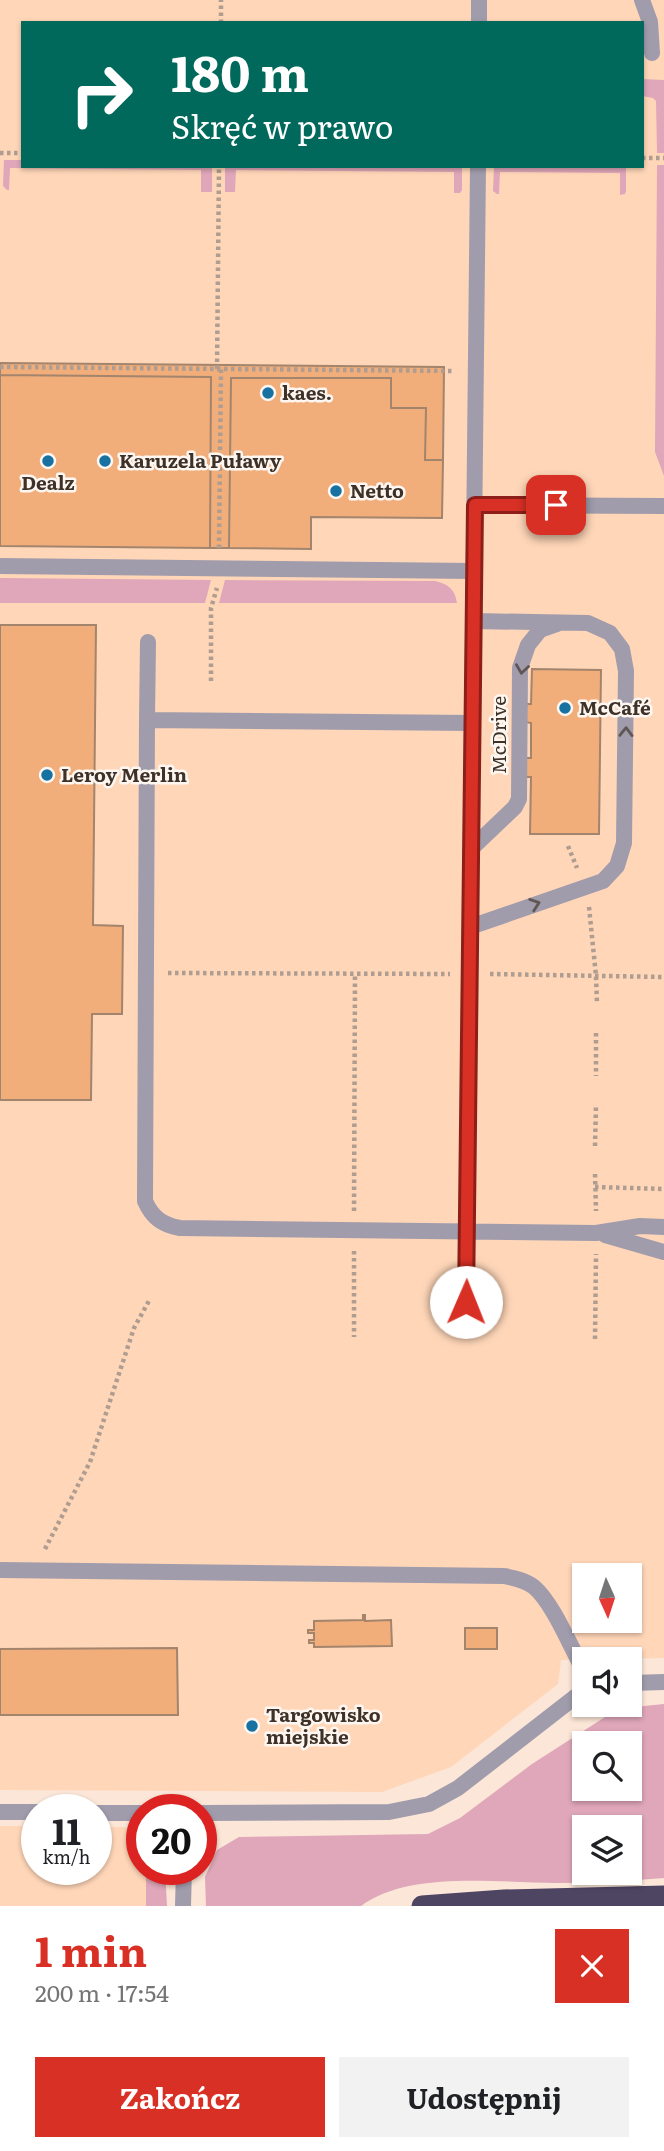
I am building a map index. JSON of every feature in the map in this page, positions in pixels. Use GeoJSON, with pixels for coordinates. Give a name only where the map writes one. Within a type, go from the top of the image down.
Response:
{"type":"FeatureCollection","features":[{"type":"Feature","properties":{"kind":"highway"},"geometry":{"type":"LineString","coordinates":[[422,1906],[504,1900],[664,1896]]}},
{"type":"Feature","properties":{"kind":"lane"},"geometry":{"type":"LineString","coordinates":[[479,0],[479,21]]}},
{"type":"Feature","properties":{"kind":"lane"},"geometry":{"type":"LineString","coordinates":[[642,0],[652,21],[653,53]]}},
{"type":"Feature","properties":{"kind":"lane"},"geometry":{"type":"LineString","coordinates":[[466,1302],[478,168]]}},
{"type":"Feature","properties":{"kind":"lane"},"geometry":{"type":"LineString","coordinates":[[475,505],[664,506]]}},
{"type":"Feature","properties":{"kind":"lane"},"geometry":{"type":"LineString","coordinates":[[0,566],[474,571]]}},
{"type":"Feature","properties":{"kind":"lane"},"geometry":{"type":"LineString","coordinates":[[470,927],[603,881],[617,866],[624,843],[626,671],[622,649],[610,633],[588,623],[473,621]]}},
{"type":"Feature","properties":{"kind":"lane","name":"McDrive"},"geometry":{"type":"LineString","coordinates":[[471,849],[515,807],[519,799],[520,668],[528,645],[540,630],[562,622]]}},
{"type":"Feature","properties":{"kind":"lane"},"geometry":{"type":"LineString","coordinates":[[148,642],[144,1177],[148,1209],[160,1222],[180,1228],[467,1230],[596,1242],[664,1252]]}},
{"type":"Feature","properties":{"kind":"lane"},"geometry":{"type":"LineString","coordinates":[[147,720],[472,723]]}},
{"type":"Feature","properties":{"kind":"lane"},"geometry":{"type":"LineString","coordinates":[[596,1242],[640,1226],[664,1227]]}},
{"type":"Feature","properties":{"kind":"lane"},"geometry":{"type":"LineString","coordinates":[[4,1570],[503,1576],[522,1580],[535,1587],[556,1616],[572,1647]]}},
{"type":"Feature","properties":{"kind":"lane"},"geometry":{"type":"LineString","coordinates":[[642,1683],[664,1682]]}},
{"type":"Feature","properties":{"kind":"lane"},"geometry":{"type":"LineString","coordinates":[[217,1813],[389,1812],[429,1804],[458,1788],[572,1699]]}},
{"type":"Feature","properties":{"kind":"lane"},"geometry":{"type":"LineString","coordinates":[[0,1812],[21,1812]]}},
{"type":"Feature","properties":{"kind":"lane"},"geometry":{"type":"LineString","coordinates":[[183,1906],[184,1885]]}},
{"type":"Feature","properties":{"kind":"path"},"geometry":{"type":"LineString","coordinates":[[221,0],[221,21]]}},
{"type":"Feature","properties":{"kind":"path"},"geometry":{"type":"LineString","coordinates":[[0,153],[21,153]]}},
{"type":"Feature","properties":{"kind":"path"},"geometry":{"type":"LineString","coordinates":[[644,158],[664,158]]}},
{"type":"Feature","properties":{"kind":"path"},"geometry":{"type":"LineString","coordinates":[[211,681],[211,608],[219,580],[219,168]]}},
{"type":"Feature","properties":{"kind":"path"},"geometry":{"type":"LineString","coordinates":[[0,367],[476,372]]}},
{"type":"Feature","properties":{"kind":"path"},"geometry":{"type":"LineString","coordinates":[[568,846],[588,905],[597,1004]]}},
{"type":"Feature","properties":{"kind":"path"},"geometry":{"type":"LineString","coordinates":[[145,973],[664,977]]}},
{"type":"Feature","properties":{"kind":"path"},"geometry":{"type":"LineString","coordinates":[[354,1337],[355,974]]}},
{"type":"Feature","properties":{"kind":"path"},"geometry":{"type":"LineString","coordinates":[[596,1033],[596,1076]]}},
{"type":"Feature","properties":{"kind":"path"},"geometry":{"type":"LineString","coordinates":[[595,1146],[596,1105]]}},
{"type":"Feature","properties":{"kind":"path"},"geometry":{"type":"LineString","coordinates":[[595,1174],[596,1216]]}},
{"type":"Feature","properties":{"kind":"path"},"geometry":{"type":"LineString","coordinates":[[595,1188],[664,1189]]}},
{"type":"Feature","properties":{"kind":"path"},"geometry":{"type":"LineString","coordinates":[[595,1339],[596,1242]]}},
{"type":"Feature","properties":{"kind":"path"},"geometry":{"type":"LineString","coordinates":[[4,1570],[42,1553],[90,1462],[134,1328],[150,1299]]}},
{"type":"Feature","properties":{"kind":"shaded area"},"geometry":{"type":"Polygon","coordinates":[[[0,0],[664,0],[664,1658],[642,1658],[642,1647],[572,1647],[572,1660],[561,1660],[558,1684],[451,1767],[382,1792],[0,1790],[0,0]]]}},
{"type":"Feature","properties":{"kind":"shaded area"},"geometry":{"type":"Polygon","coordinates":[[[644,79],[664,80],[664,153],[657,153],[656,101],[644,96],[644,79]]]}},
{"type":"Feature","properties":{"kind":"shaded area"},"geometry":{"type":"Polygon","coordinates":[[[4,160],[21,160],[21,168],[212,168],[212,192],[201,192],[201,170],[10,168],[9,190],[3,186],[4,160]]]}},
{"type":"Feature","properties":{"kind":"shaded area"},"geometry":{"type":"Polygon","coordinates":[[[657,165],[664,165],[664,476],[655,452],[657,165]]]}},
{"type":"Feature","properties":{"kind":"shaded area"},"geometry":{"type":"Polygon","coordinates":[[[225,168],[462,168],[460,193],[454,193],[454,172],[236,170],[235,192],[225,192],[225,168]]]}},
{"type":"Feature","properties":{"kind":"shaded area"},"geometry":{"type":"Polygon","coordinates":[[[494,168],[626,168],[626,191],[620,195],[620,173],[500,172],[499,194],[493,191],[494,168]]]}},
{"type":"Feature","properties":{"kind":"shaded area"},"geometry":{"type":"Polygon","coordinates":[[[0,578],[211,580],[205,603],[0,603],[0,578]]]}},
{"type":"Feature","properties":{"kind":"shaded area"},"geometry":{"type":"Polygon","coordinates":[[[225,580],[435,581],[450,588],[457,603],[219,603],[225,580]]]}},
{"type":"Feature","properties":{"kind":"shaded area"},"geometry":{"type":"Polygon","coordinates":[[[664,1704],[664,1878],[642,1880],[642,1815],[572,1815],[572,1883],[428,1883],[404,1887],[361,1906],[206,1906],[205,1885],[217,1885],[217,1850],[239,1837],[428,1834],[460,1818],[532,1764],[572,1738],[572,1801],[642,1801],[642,1731],[583,1731],[605,1717],[642,1717],[642,1707],[664,1704]]]}},
{"type":"Feature","properties":{"kind":"shaded area"},"geometry":{"type":"Polygon","coordinates":[[[0,1826],[21,1826],[21,1885],[112,1885],[112,1827],[126,1828],[126,1885],[146,1885],[146,1906],[0,1906],[0,1826]]]}},
{"type":"Feature","properties":{"kind":"shaded area"},"geometry":{"type":"Polygon","coordinates":[[[146,1885],[166,1885],[167,1906],[146,1906],[146,1885]]]}},
{"type":"Feature","properties":{"kind":"building"},"geometry":{"type":"Polygon","coordinates":[[[0,363],[444,367],[443,460],[425,460],[426,408],[391,408],[391,378],[231,378],[229,548],[210,548],[211,377],[0,375],[0,363]]]}},
{"type":"Feature","properties":{"kind":"building","name":"Karuzela Puławy"},"geometry":{"type":"Polygon","coordinates":[[[0,375],[211,377],[210,548],[0,546],[0,375]]]}},
{"type":"Feature","properties":{"kind":"building"},"geometry":{"type":"Polygon","coordinates":[[[231,378],[391,378],[391,408],[426,408],[425,460],[443,460],[442,518],[311,517],[311,549],[229,548],[231,378]]]}},
{"type":"Feature","properties":{"kind":"building","name":"Leroy Merlin"},"geometry":{"type":"Polygon","coordinates":[[[0,625],[96,625],[93,925],[123,926],[122,1014],[92,1014],[91,1100],[0,1100],[0,625]]]}},
{"type":"Feature","properties":{"kind":"building"},"geometry":{"type":"Polygon","coordinates":[[[532,669],[601,670],[599,834],[530,834],[531,777],[524,777],[524,758],[531,758],[531,723],[525,722],[525,704],[531,704],[532,669]]]}},
{"type":"Feature","properties":{"kind":"building"},"geometry":{"type":"Polygon","coordinates":[[[363,1615],[365,1621],[391,1620],[392,1646],[314,1647],[314,1643],[309,1643],[309,1640],[314,1640],[314,1633],[308,1633],[308,1630],[314,1630],[314,1621],[363,1620],[363,1615]]]}},
{"type":"Feature","properties":{"kind":"building"},"geometry":{"type":"Polygon","coordinates":[[[465,1628],[497,1628],[497,1649],[465,1649],[465,1628]]]}},
{"type":"Feature","properties":{"kind":"building"},"geometry":{"type":"Polygon","coordinates":[[[177,1648],[178,1715],[0,1715],[0,1649],[177,1648]]]}},
{"type":"Feature","properties":{"kind":"place","name":"kaes."},"geometry":{"type":"Point","coordinates":[268,393]}},
{"type":"Feature","properties":{"kind":"place","name":"Dealz"},"geometry":{"type":"Point","coordinates":[48,461]}},
{"type":"Feature","properties":{"kind":"place","name":"Karuzela Puławy"},"geometry":{"type":"Point","coordinates":[105,461]}},
{"type":"Feature","properties":{"kind":"place","name":"Netto"},"geometry":{"type":"Point","coordinates":[336,491]}},
{"type":"Feature","properties":{"kind":"place","name":"McCafé"},"geometry":{"type":"Point","coordinates":[565,708]}},
{"type":"Feature","properties":{"kind":"place","name":"Leroy Merlin"},"geometry":{"type":"Point","coordinates":[47,775]}},
{"type":"Feature","properties":{"kind":"place","name":"Targowisko miejskie"},"geometry":{"type":"Point","coordinates":[252,1726]}},
{"type":"Feature","properties":{"kind":"route"},"geometry":{"type":"LineString","coordinates":[[466,1302],[475,505],[556,505]]}}]}
